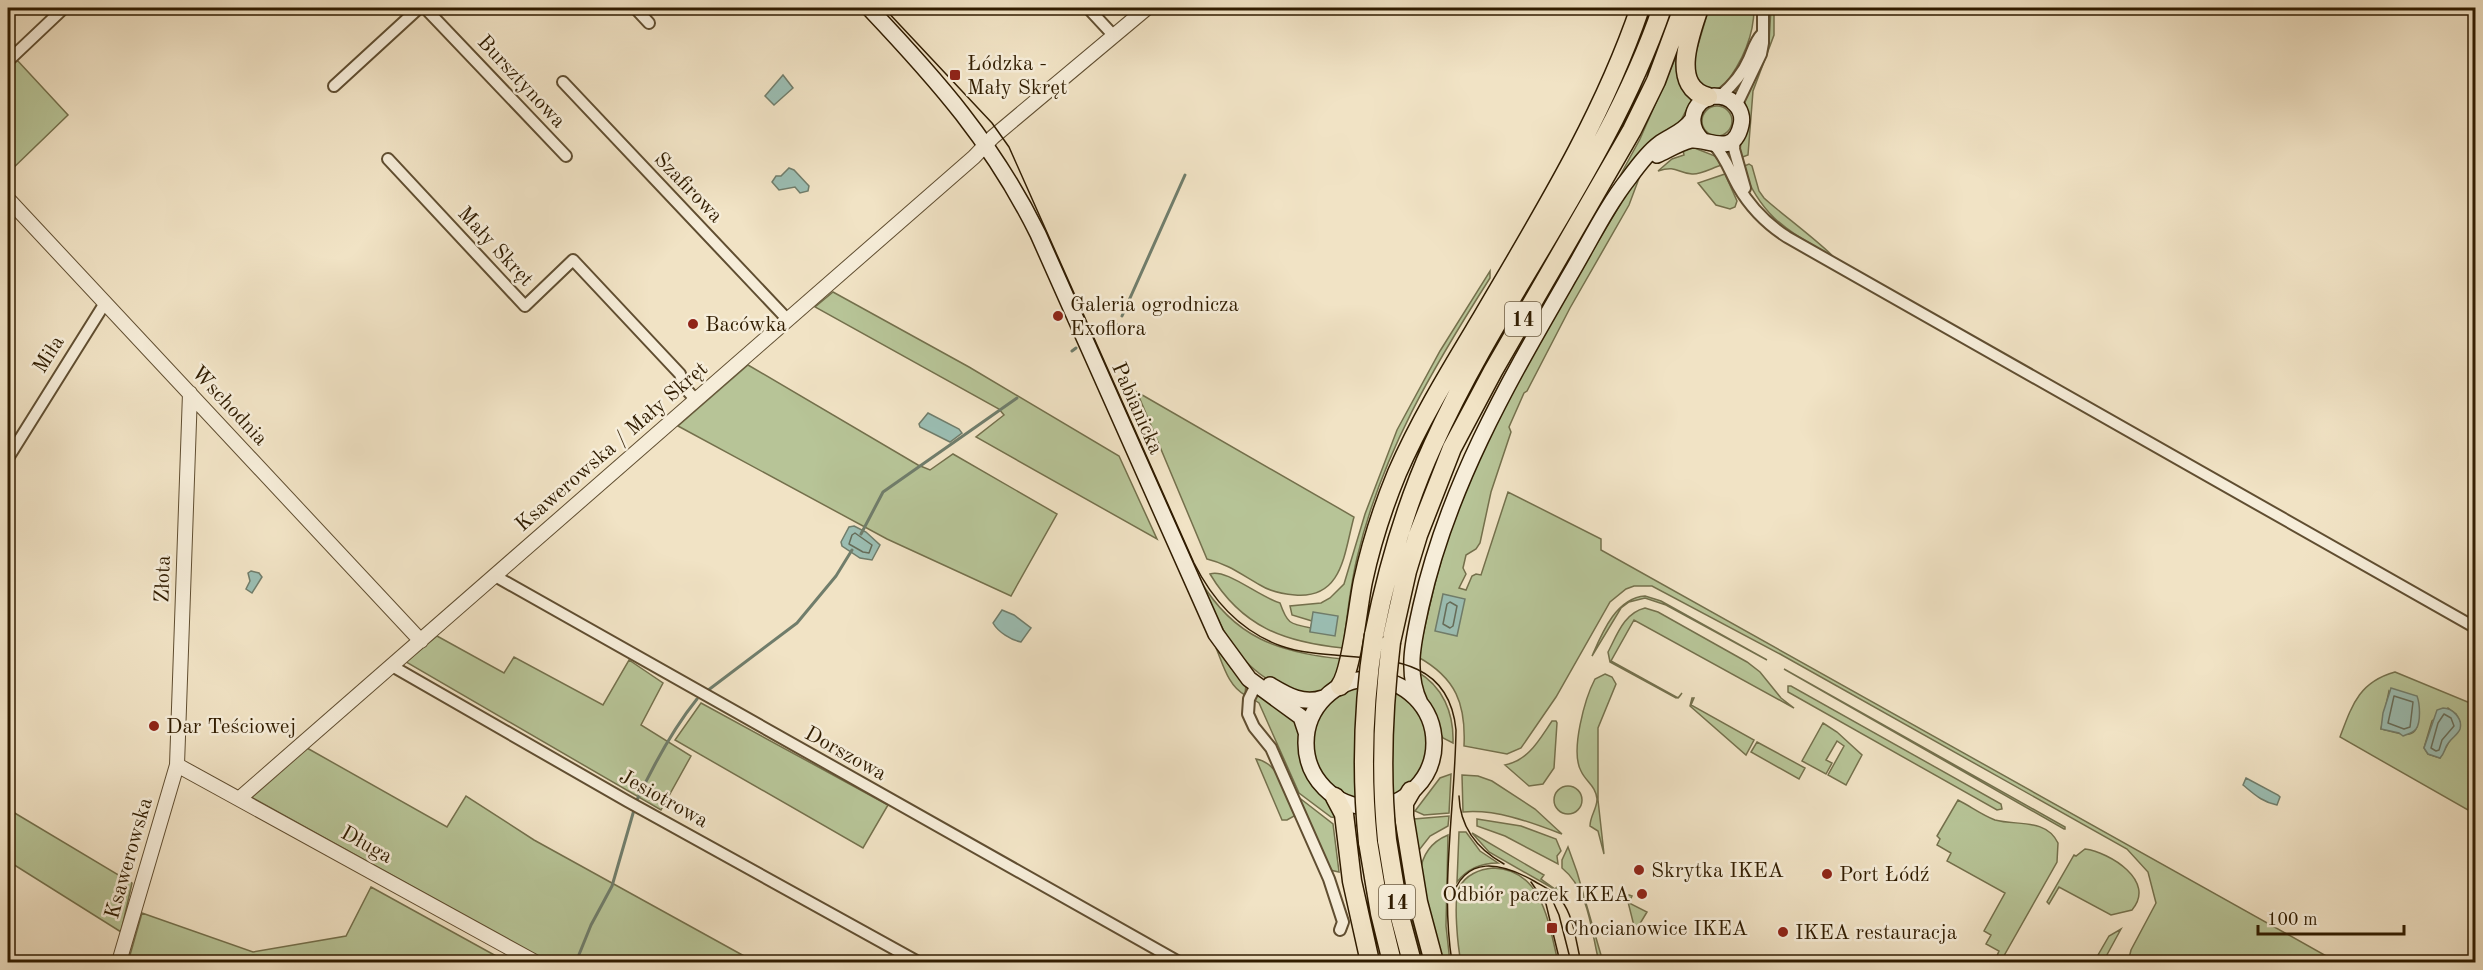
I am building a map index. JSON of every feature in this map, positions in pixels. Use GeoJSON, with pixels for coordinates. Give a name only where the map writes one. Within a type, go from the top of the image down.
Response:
{"type":"FeatureCollection","features":[{"type":"Feature","properties":{"kind":"main road","name":"Pabianicka"},"geometry":{"type":"LineString","coordinates":[[869,8],[945,90],[986,144],[1017,194],[1038,234],[1210,622],[1243,673],[1301,717],[1306,732]]}},
{"type":"Feature","properties":{"kind":"main road"},"geometry":{"type":"LineString","coordinates":[[1340,686],[1348,670],[1366,568],[1380,519],[1404,457],[1441,386],[1565,176],[1606,94],[1640,8]]}},
{"type":"Feature","properties":{"kind":"main road","name":"14"},"geometry":{"type":"LineString","coordinates":[[1392,963],[1380,913],[1368,842],[1364,788],[1364,728],[1374,635],[1394,548],[1412,494],[1433,444],[1460,391],[1590,167],[1617,116],[1662,8]]}},
{"type":"Feature","properties":{"kind":"main road","name":"14"},"geometry":{"type":"LineString","coordinates":[[1412,963],[1399,912],[1386,840],[1382,754],[1384,704],[1391,642],[1407,571],[1418,535],[1452,448],[1493,371],[1632,130],[1656,81],[1683,8]]}},
{"type":"Feature","properties":{"kind":"main road"},"geometry":{"type":"LineString","coordinates":[[1644,161],[1689,141],[1725,144],[1735,137],[1742,120],[1739,109],[1731,100],[1702,96],[1692,87],[1686,68],[1689,38],[1699,8]]}},
{"type":"Feature","properties":{"kind":"main road"},"geometry":{"type":"LineString","coordinates":[[1434,963],[1418,902],[1404,816],[1404,803],[1422,779],[1432,755],[1431,726],[1420,703],[1413,680],[1412,653],[1434,556],[1454,497],[1481,436],[1522,358],[1619,192],[1657,146],[1684,130],[1692,120],[1695,109],[1714,96]]}},
{"type":"Feature","properties":{"kind":"main road"},"geometry":{"type":"LineString","coordinates":[[1692,120],[1695,132],[1708,143]]}},
{"type":"Feature","properties":{"kind":"main road"},"geometry":{"type":"LineString","coordinates":[[1379,680],[1402,669],[1412,653]]}},
{"type":"Feature","properties":{"kind":"main road","name":"Pabianicka"},"geometry":{"type":"LineString","coordinates":[[1233,658],[1260,678],[1288,694],[1308,701],[1323,698]]}},
{"type":"Feature","properties":{"kind":"main road"},"geometry":{"type":"LineString","coordinates":[[1370,963],[1352,881],[1344,814],[1335,797],[1322,785],[1311,767],[1307,756],[1306,732],[1314,711],[1323,698],[1340,686],[1362,680],[1379,680],[1397,685],[1420,703]]}},
{"type":"Feature","properties":{"kind":"main road"},"geometry":{"type":"LineString","coordinates":[[1335,797],[1354,804],[1375,805],[1395,800],[1411,791]]}},
{"type":"Feature","properties":{"kind":"street"},"geometry":{"type":"LineString","coordinates":[[8,61],[64,8]]}},
{"type":"Feature","properties":{"kind":"street"},"geometry":{"type":"LineString","coordinates":[[334,86],[419,8]]}},
{"type":"Feature","properties":{"kind":"street","name":"Bursztynowa"},"geometry":{"type":"LineString","coordinates":[[425,8],[566,156]]}},
{"type":"Feature","properties":{"kind":"street"},"geometry":{"type":"LineString","coordinates":[[635,8],[650,23]]}},
{"type":"Feature","properties":{"kind":"street"},"geometry":{"type":"LineString","coordinates":[[1088,8],[1114,36]]}},
{"type":"Feature","properties":{"kind":"street","name":"Ksawerowska / Mały Skręt"},"geometry":{"type":"LineString","coordinates":[[240,798],[788,320],[986,144],[1147,8]]}},
{"type":"Feature","properties":{"kind":"street"},"geometry":{"type":"LineString","coordinates":[[1739,109],[1740,97],[1761,54],[1763,8]]}},
{"type":"Feature","properties":{"kind":"street"},"geometry":{"type":"LineString","coordinates":[[1714,96],[1732,84],[1742,71],[1757,39],[1762,34]]}},
{"type":"Feature","properties":{"kind":"street","name":"Szafirowa"},"geometry":{"type":"LineString","coordinates":[[563,82],[788,320]]}},
{"type":"Feature","properties":{"kind":"street"},"geometry":{"type":"LineString","coordinates":[[1735,137],[1734,149],[1743,184],[1757,212]]}},
{"type":"Feature","properties":{"kind":"street"},"geometry":{"type":"LineString","coordinates":[[1708,143],[1722,154],[1739,189],[1757,212],[1787,237],[2475,628]]}},
{"type":"Feature","properties":{"kind":"street","name":"Mały Skręt"},"geometry":{"type":"LineString","coordinates":[[388,159],[525,306],[573,260],[680,374],[684,387],[696,400]]}},
{"type":"Feature","properties":{"kind":"street","name":"Wschodnia"},"geometry":{"type":"LineString","coordinates":[[8,199],[421,640]]}},
{"type":"Feature","properties":{"kind":"street","name":"Miła"},"geometry":{"type":"LineString","coordinates":[[8,458],[105,303]]}},
{"type":"Feature","properties":{"kind":"street","name":"Złota"},"geometry":{"type":"LineString","coordinates":[[177,765],[189,393]]}},
{"type":"Feature","properties":{"kind":"street","name":"Dorszowa"},"geometry":{"type":"LineString","coordinates":[[495,576],[1179,963]]}},
{"type":"Feature","properties":{"kind":"street","name":"Jesiotrowa"},"geometry":{"type":"LineString","coordinates":[[392,666],[627,801],[918,963]]}},
{"type":"Feature","properties":{"kind":"street"},"geometry":{"type":"LineString","coordinates":[[1256,685],[1249,699],[1248,714],[1254,727],[1271,748],[1329,879],[1343,922],[1340,930]]}},
{"type":"Feature","properties":{"kind":"street","name":"Długa"},"geometry":{"type":"LineString","coordinates":[[177,765],[535,963]]}},
{"type":"Feature","properties":{"kind":"street","name":"Ksawerowska"},"geometry":{"type":"LineString","coordinates":[[120,963],[177,765]]}},
{"type":"Feature","properties":{"kind":"green space"},"geometry":{"type":"Polygon","coordinates":[[[1709,8],[1754,8],[1752,29],[1741,60],[1723,87],[1711,90],[1697,82],[1693,62],[1709,8]]]}},
{"type":"Feature","properties":{"kind":"green space"},"geometry":{"type":"Polygon","coordinates":[[[1771,8],[1774,8],[1774,35],[1753,91],[1748,155],[1740,158],[1738,150],[1745,98],[1769,43],[1771,8]]]}},
{"type":"Feature","properties":{"kind":"green space"},"geometry":{"type":"Polygon","coordinates":[[[1682,43],[1685,80],[1692,99],[1679,124],[1645,148],[1631,163],[1603,207],[1640,139],[1682,43]]]}},
{"type":"Feature","properties":{"kind":"green space"},"geometry":{"type":"Polygon","coordinates":[[[17,60],[68,115],[8,173],[8,69],[17,60]]]}},
{"type":"Feature","properties":{"kind":"green space"},"geometry":{"type":"Polygon","coordinates":[[[1717,106],[1723,107],[1731,115],[1731,127],[1723,135],[1717,136],[1711,135],[1703,127],[1702,121],[1703,115],[1711,107],[1717,106]]]}},
{"type":"Feature","properties":{"kind":"green space"},"geometry":{"type":"Polygon","coordinates":[[[1692,147],[1715,156],[1722,165],[1695,174],[1673,169],[1658,171],[1672,159],[1684,155],[1683,150],[1692,147]]]}},
{"type":"Feature","properties":{"kind":"green space"},"geometry":{"type":"Polygon","coordinates":[[[1749,164],[1752,166],[1759,191],[1764,198],[1834,258],[1790,231],[1768,212],[1750,185],[1742,167],[1749,164]]]}},
{"type":"Feature","properties":{"kind":"green space"},"geometry":{"type":"Polygon","coordinates":[[[1641,173],[1629,205],[1524,393],[1509,427],[1511,432],[1491,492],[1480,543],[1476,549],[1466,555],[1463,568],[1466,574],[1459,588],[1466,590],[1472,576],[1481,575],[1508,492],[1601,539],[1601,550],[2337,962],[2128,962],[2131,950],[2156,903],[2148,872],[2127,849],[1780,654],[1652,586],[1634,586],[1626,589],[1610,602],[1556,697],[1521,748],[1507,754],[1464,746],[1463,717],[1456,694],[1442,674],[1418,657],[1444,551],[1456,516],[1492,432],[1534,352],[1626,194],[1641,173]]]}},
{"type":"Feature","properties":{"kind":"green space"},"geometry":{"type":"Polygon","coordinates":[[[1725,174],[1737,201],[1735,207],[1730,209],[1716,205],[1698,183],[1725,174]]]}},
{"type":"Feature","properties":{"kind":"green space"},"geometry":{"type":"Polygon","coordinates":[[[1490,271],[1490,278],[1449,344],[1412,412],[1380,483],[1357,558],[1343,648],[1302,641],[1266,629],[1236,607],[1210,574],[1225,575],[1280,603],[1290,622],[1311,628],[1314,612],[1312,621],[1292,615],[1290,606],[1321,603],[1330,598],[1344,584],[1365,514],[1397,430],[1440,351],[1490,271]]]}},
{"type":"Feature","properties":{"kind":"green space"},"geometry":{"type":"Polygon","coordinates":[[[833,292],[969,367],[1119,456],[1157,539],[976,437],[1004,415],[999,409],[815,307],[833,292]]]}},
{"type":"Feature","properties":{"kind":"green space"},"geometry":{"type":"Polygon","coordinates":[[[748,365],[918,465],[930,470],[953,454],[1057,514],[1011,596],[887,539],[678,426],[748,365]]]}},
{"type":"Feature","properties":{"kind":"green space"},"geometry":{"type":"Polygon","coordinates":[[[1137,392],[1354,517],[1344,559],[1332,582],[1323,590],[1311,594],[1282,593],[1268,589],[1228,567],[1207,559],[1137,392]]]}},
{"type":"Feature","properties":{"kind":"green space"},"geometry":{"type":"Polygon","coordinates":[[[1200,580],[1213,600],[1228,616],[1261,639],[1299,652],[1343,659],[1334,682],[1313,696],[1285,687],[1252,668],[1230,642],[1221,627],[1200,580]]]}},
{"type":"Feature","properties":{"kind":"green space"},"geometry":{"type":"Polygon","coordinates":[[[1645,596],[1661,601],[1767,660],[1666,605],[1645,598],[1629,602],[1621,608],[1592,656],[1611,618],[1618,610],[1626,603],[1635,598],[1645,596]]]}},
{"type":"Feature","properties":{"kind":"green space"},"geometry":{"type":"Polygon","coordinates":[[[1645,608],[1658,612],[1747,662],[1760,672],[1781,698],[1794,708],[1634,620],[1611,661],[1677,698],[1610,662],[1608,652],[1622,626],[1632,615],[1645,608]]]}},
{"type":"Feature","properties":{"kind":"green space"},"geometry":{"type":"Polygon","coordinates":[[[437,636],[504,673],[514,657],[603,705],[629,660],[663,683],[641,725],[691,756],[661,810],[406,662],[437,636]]]}},
{"type":"Feature","properties":{"kind":"green space"},"geometry":{"type":"Polygon","coordinates":[[[1216,648],[1246,683],[1245,695],[1230,680],[1216,648]]]}},
{"type":"Feature","properties":{"kind":"green space"},"geometry":{"type":"Polygon","coordinates":[[[1784,669],[2065,827],[2065,829],[2064,829],[1784,669]]]}},
{"type":"Feature","properties":{"kind":"green space"},"geometry":{"type":"Polygon","coordinates":[[[1416,671],[1433,684],[1445,701],[1451,721],[1453,743],[1443,738],[1440,733],[1434,714],[1421,694],[1416,671]]]}},
{"type":"Feature","properties":{"kind":"green space"},"geometry":{"type":"Polygon","coordinates":[[[2395,672],[2475,705],[2475,742],[2472,745],[2475,761],[2475,814],[2340,737],[2358,696],[2383,676],[2395,672]],[[2389,691],[2381,729],[2400,734],[2411,734],[2417,726],[2418,718],[2389,691]],[[2448,708],[2432,721],[2424,748],[2428,754],[2440,758],[2460,722],[2456,714],[2448,708]]]}},
{"type":"Feature","properties":{"kind":"green space"},"geometry":{"type":"Polygon","coordinates":[[[1605,674],[1612,677],[1616,684],[1598,728],[1598,800],[1604,854],[1598,831],[1590,826],[1597,803],[1596,795],[1581,771],[1577,751],[1580,725],[1587,699],[1595,679],[1605,674]]]}},
{"type":"Feature","properties":{"kind":"green space"},"geometry":{"type":"Polygon","coordinates":[[[1370,686],[1392,690],[1411,702],[1423,721],[1427,743],[1423,765],[1411,784],[1392,796],[1370,800],[1348,796],[1329,784],[1317,765],[1313,743],[1317,721],[1329,702],[1348,690],[1370,686]]]}},
{"type":"Feature","properties":{"kind":"green space"},"geometry":{"type":"Polygon","coordinates":[[[1788,686],[2001,804],[2002,809],[1997,810],[1788,692],[1788,686]]]}},
{"type":"Feature","properties":{"kind":"green space"},"geometry":{"type":"Polygon","coordinates":[[[1259,695],[1293,714],[1301,729],[1300,752],[1304,767],[1312,782],[1329,800],[1338,818],[1331,817],[1299,793],[1259,703],[1253,699],[1259,695]]]}},
{"type":"Feature","properties":{"kind":"green space"},"geometry":{"type":"Polygon","coordinates":[[[1694,698],[1691,705],[1754,740],[1746,755],[1690,706],[1694,698]]]}},
{"type":"Feature","properties":{"kind":"green space"},"geometry":{"type":"Polygon","coordinates":[[[701,703],[888,805],[863,848],[675,740],[701,703]]]}},
{"type":"Feature","properties":{"kind":"green space"},"geometry":{"type":"Polygon","coordinates":[[[1552,721],[1557,723],[1554,768],[1543,784],[1529,786],[1505,765],[1527,754],[1552,721]]]}},
{"type":"Feature","properties":{"kind":"green space"},"geometry":{"type":"Polygon","coordinates":[[[1823,723],[1837,732],[1862,755],[1846,785],[1828,775],[1844,746],[1837,741],[1826,760],[1832,763],[1826,774],[1802,761],[1823,723]]]}},
{"type":"Feature","properties":{"kind":"green space"},"geometry":{"type":"Polygon","coordinates":[[[1757,742],[1805,768],[1799,779],[1751,752],[1757,742]]]}},
{"type":"Feature","properties":{"kind":"green space"},"geometry":{"type":"Polygon","coordinates":[[[307,748],[447,827],[466,796],[534,840],[755,962],[548,962],[251,797],[307,748]]]}},
{"type":"Feature","properties":{"kind":"green space"},"geometry":{"type":"Polygon","coordinates":[[[1256,759],[1264,762],[1277,773],[1296,815],[1282,820],[1256,759]]]}},
{"type":"Feature","properties":{"kind":"green space"},"geometry":{"type":"Polygon","coordinates":[[[1451,774],[1449,813],[1424,815],[1415,811],[1440,778],[1451,774]]]}},
{"type":"Feature","properties":{"kind":"green space"},"geometry":{"type":"Polygon","coordinates":[[[1462,775],[1478,776],[1492,781],[1535,809],[1562,834],[1501,814],[1463,812],[1462,775]]]}},
{"type":"Feature","properties":{"kind":"green space"},"geometry":{"type":"Polygon","coordinates":[[[1568,786],[1578,790],[1582,800],[1578,810],[1568,814],[1558,810],[1554,800],[1558,790],[1568,786]]]}},
{"type":"Feature","properties":{"kind":"green space"},"geometry":{"type":"Polygon","coordinates":[[[1297,796],[1333,824],[1339,872],[1330,870],[1297,796]]]}},
{"type":"Feature","properties":{"kind":"green space"},"geometry":{"type":"Polygon","coordinates":[[[1958,800],[1995,820],[2039,826],[2053,835],[2058,843],[2057,862],[2001,961],[1996,958],[1999,951],[1986,944],[1991,935],[1984,931],[2005,893],[1947,861],[1951,853],[1937,845],[1940,839],[1937,836],[1958,800]]]}},
{"type":"Feature","properties":{"kind":"green space"},"geometry":{"type":"Polygon","coordinates":[[[8,809],[132,883],[121,932],[8,861],[8,809]]]}},
{"type":"Feature","properties":{"kind":"green space"},"geometry":{"type":"Polygon","coordinates":[[[1449,816],[1448,826],[1430,836],[1416,854],[1414,819],[1449,816]]]}},
{"type":"Feature","properties":{"kind":"green space"},"geometry":{"type":"Polygon","coordinates":[[[1477,819],[1521,826],[1556,839],[1561,851],[1557,856],[1558,864],[1505,836],[1477,826],[1477,819]]]}},
{"type":"Feature","properties":{"kind":"green space"},"geometry":{"type":"Polygon","coordinates":[[[1395,820],[1401,820],[1428,962],[1423,962],[1408,902],[1395,820]]]}},
{"type":"Feature","properties":{"kind":"green space"},"geometry":{"type":"Polygon","coordinates":[[[1459,832],[1466,832],[1480,851],[1498,863],[1475,868],[1457,882],[1459,832]]]}},
{"type":"Feature","properties":{"kind":"green space"},"geometry":{"type":"Polygon","coordinates":[[[1472,833],[1544,875],[1541,879],[1555,889],[1559,885],[1561,893],[1489,852],[1472,833]]]}},
{"type":"Feature","properties":{"kind":"green space"},"geometry":{"type":"Polygon","coordinates":[[[1448,835],[1446,926],[1450,962],[1440,962],[1420,873],[1428,850],[1448,835]]]}},
{"type":"Feature","properties":{"kind":"green space"},"geometry":{"type":"Polygon","coordinates":[[[1568,847],[1603,962],[1598,958],[1583,898],[1571,877],[1562,868],[1562,860],[1568,847]]]}},
{"type":"Feature","properties":{"kind":"green space"},"geometry":{"type":"Polygon","coordinates":[[[2085,849],[2095,851],[2117,862],[2134,879],[2139,889],[2138,899],[2132,910],[2111,915],[2059,887],[2049,904],[2047,902],[2074,855],[2076,856],[2085,849]]]}},
{"type":"Feature","properties":{"kind":"green space"},"geometry":{"type":"Polygon","coordinates":[[[1493,868],[1510,871],[1523,878],[1533,888],[1547,916],[1558,962],[1461,962],[1456,913],[1459,888],[1473,874],[1493,868]]]}},
{"type":"Feature","properties":{"kind":"green space"},"geometry":{"type":"Polygon","coordinates":[[[371,887],[507,962],[128,962],[142,913],[253,952],[346,936],[371,887]]]}},
{"type":"Feature","properties":{"kind":"green space"},"geometry":{"type":"Polygon","coordinates":[[[1629,895],[1632,896],[1629,903],[1647,912],[1638,927],[1634,926],[1627,898],[1629,895]]]}},
{"type":"Feature","properties":{"kind":"green space"},"geometry":{"type":"Polygon","coordinates":[[[2121,929],[2103,962],[2094,962],[2109,936],[2121,929]]]}},
{"type":"Feature","properties":{"kind":"water"},"geometry":{"type":"Polygon","coordinates":[[[783,75],[793,88],[774,105],[765,96],[783,75]]]}},
{"type":"Feature","properties":{"kind":"water"},"geometry":{"type":"Polygon","coordinates":[[[789,168],[794,170],[809,186],[808,191],[800,193],[795,187],[779,190],[772,182],[776,176],[781,176],[789,168]]]}},
{"type":"Feature","properties":{"kind":"water"},"geometry":{"type":"Polygon","coordinates":[[[928,413],[959,429],[962,433],[950,442],[920,427],[919,424],[928,413]]]}},
{"type":"Feature","properties":{"kind":"water"},"geometry":{"type":"Polygon","coordinates":[[[854,526],[866,532],[880,545],[872,560],[860,558],[842,546],[841,542],[849,527],[854,526]]]}},
{"type":"Feature","properties":{"kind":"water"},"geometry":{"type":"Polygon","coordinates":[[[251,571],[259,573],[262,577],[252,593],[246,589],[250,581],[248,573],[251,571]]]}},
{"type":"Feature","properties":{"kind":"water"},"geometry":{"type":"Polygon","coordinates":[[[1443,594],[1465,599],[1457,636],[1435,631],[1443,594]]]}},
{"type":"Feature","properties":{"kind":"water"},"geometry":{"type":"Polygon","coordinates":[[[1002,610],[1014,615],[1031,628],[1021,642],[1005,635],[993,623],[1002,610]]]}},
{"type":"Feature","properties":{"kind":"water"},"geometry":{"type":"Polygon","coordinates":[[[1313,612],[1338,616],[1335,636],[1310,632],[1313,612]]]}},
{"type":"Feature","properties":{"kind":"water"},"geometry":{"type":"Polygon","coordinates":[[[2391,688],[2417,696],[2418,699],[2418,726],[2413,732],[2403,736],[2381,729],[2383,713],[2391,688]]]}},
{"type":"Feature","properties":{"kind":"water"},"geometry":{"type":"Polygon","coordinates":[[[2443,708],[2456,714],[2460,721],[2460,729],[2448,743],[2440,758],[2428,754],[2424,748],[2437,710],[2443,708]]]}},
{"type":"Feature","properties":{"kind":"water"},"geometry":{"type":"Polygon","coordinates":[[[2246,778],[2278,795],[2280,797],[2277,805],[2263,800],[2243,785],[2246,778]]]}},
{"type":"Feature","properties":{"kind":"waterway"},"geometry":{"type":"LineString","coordinates":[[1122,316],[1185,175]]}},
{"type":"Feature","properties":{"kind":"waterway"},"geometry":{"type":"LineString","coordinates":[[1106,335],[1117,325]]}},
{"type":"Feature","properties":{"kind":"waterway"},"geometry":{"type":"LineString","coordinates":[[1072,351],[1076,348]]}},
{"type":"Feature","properties":{"kind":"waterway"},"geometry":{"type":"LineString","coordinates":[[861,534],[883,492],[1017,398]]}},
{"type":"Feature","properties":{"kind":"waterway"},"geometry":{"type":"LineString","coordinates":[[707,691],[797,623],[836,576],[852,550]]}},
{"type":"Feature","properties":{"kind":"waterway"},"geometry":{"type":"LineString","coordinates":[[637,800],[664,748],[697,699]]}},
{"type":"Feature","properties":{"kind":"waterway"},"geometry":{"type":"LineString","coordinates":[[576,962],[591,925],[612,886],[634,810]]}},
{"type":"Feature","properties":{"kind":"tram line"},"geometry":{"type":"LineString","coordinates":[[884,8],[992,123],[1009,147],[1194,563],[1219,602],[1240,623],[1266,640],[1281,646],[1306,652],[1361,657],[1413,667],[1434,680],[1448,700],[1456,730],[1447,905],[1452,962]]}},
{"type":"Feature","properties":{"kind":"tram line"},"geometry":{"type":"LineString","coordinates":[[1459,796],[1463,818],[1472,836],[1486,852],[1504,864]]}},
{"type":"Feature","properties":{"kind":"tram line"},"geometry":{"type":"LineString","coordinates":[[1451,900],[1457,885],[1465,875],[1475,869],[1486,866],[1497,867],[1522,875],[1549,889],[1561,900],[1572,922],[1581,962]]}},
{"type":"Feature","properties":{"kind":"tram line"},"geometry":{"type":"LineString","coordinates":[[1531,882],[1546,904],[1560,962]]}},
{"type":"Feature","properties":{"kind":"tram line"},"geometry":{"type":"LineString","coordinates":[[1551,897],[1559,915],[1571,962]]}},
{"type":"Feature","properties":{"kind":"place","name":"Łódzka - Mały Skręt"},"geometry":{"type":"Point","coordinates":[955,75]}},
{"type":"Feature","properties":{"kind":"place","name":"Galeria ogrodnicza Exoflora"},"geometry":{"type":"Point","coordinates":[1058,316]}},
{"type":"Feature","properties":{"kind":"place","name":"Bacówka"},"geometry":{"type":"Point","coordinates":[693,324]}},
{"type":"Feature","properties":{"kind":"place","name":"Dar Teściowej"},"geometry":{"type":"Point","coordinates":[154,726]}},
{"type":"Feature","properties":{"kind":"place","name":"Skrytka IKEA"},"geometry":{"type":"Point","coordinates":[1639,870]}},
{"type":"Feature","properties":{"kind":"place","name":"Port Łódź"},"geometry":{"type":"Point","coordinates":[1827,874]}},
{"type":"Feature","properties":{"kind":"place","name":"Odbiór paczek IKEA"},"geometry":{"type":"Point","coordinates":[1642,894]}},
{"type":"Feature","properties":{"kind":"place","name":"Chocianowice IKEA"},"geometry":{"type":"Point","coordinates":[1552,928]}},
{"type":"Feature","properties":{"kind":"place","name":"IKEA restauracja"},"geometry":{"type":"Point","coordinates":[1783,932]}}]}
